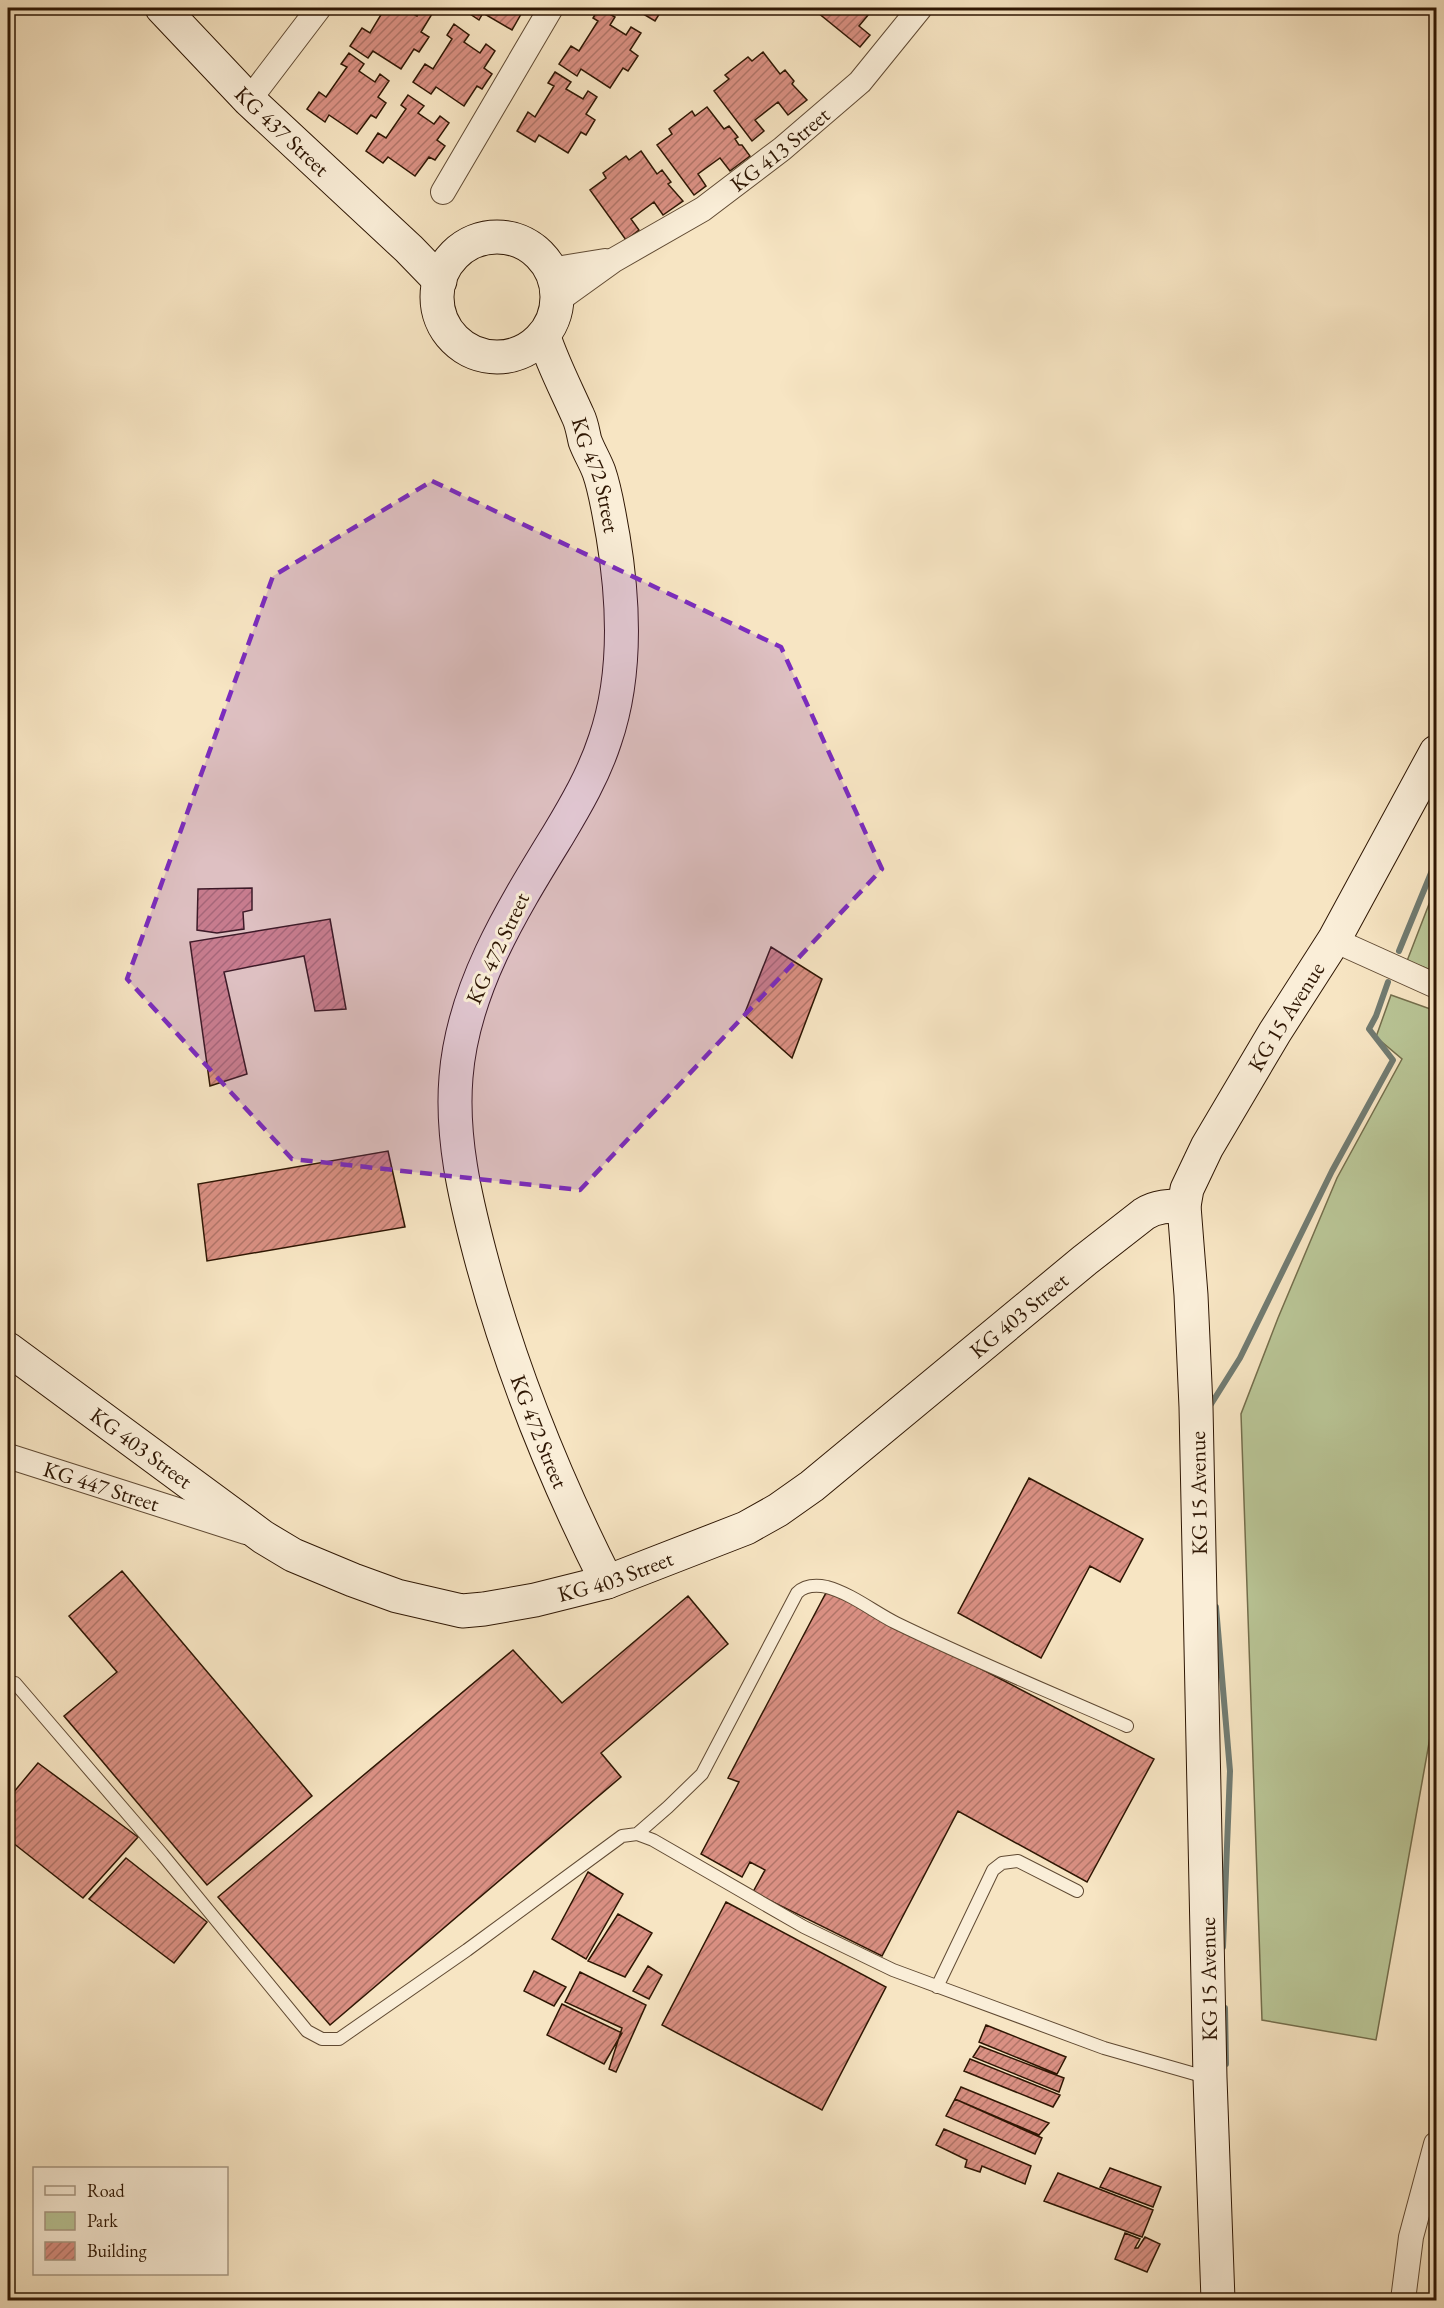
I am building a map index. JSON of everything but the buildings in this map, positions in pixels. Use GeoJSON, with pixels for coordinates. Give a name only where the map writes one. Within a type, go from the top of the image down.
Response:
{"type":"FeatureCollection","features":[{"type":"Feature","properties":{"kind":"main road","name":"KG 437 Street"},"geometry":{"type":"LineString","coordinates":[[162,8],[249,100],[410,249],[440,281]]}},
{"type":"Feature","properties":{"kind":"main road"},"geometry":{"type":"LineString","coordinates":[[501,237],[517,241],[542,258],[550,270],[556,286],[557,301],[554,317],[544,337],[515,355],[493,357],[478,354],[464,347],[452,337],[444,324],[439,309],[440,281],[448,264],[458,252],[471,243],[486,238],[501,237]]}},
{"type":"Feature","properties":{"kind":"main road"},"geometry":{"type":"LineString","coordinates":[[410,249],[458,252]]}},
{"type":"Feature","properties":{"kind":"main road","name":"KG 472 Street"},"geometry":{"type":"LineString","coordinates":[[544,337],[565,390],[580,420],[586,442],[600,474],[614,547],[622,626],[614,708],[605,741],[578,802],[527,883],[480,977],[462,1036],[456,1078],[455,1119],[460,1166],[472,1225],[491,1295],[530,1413],[579,1526],[607,1582]]}},
{"type":"Feature","properties":{"kind":"main road","name":"KG 472 Street"},"geometry":{"type":"LineString","coordinates":[[515,355],[565,390]]}},
{"type":"Feature","properties":{"kind":"main road","name":"KG 15 Avenue"},"geometry":{"type":"LineString","coordinates":[[1218,2301],[1210,2079],[1196,1407],[1184,1206],[1187,1189],[1207,1147],[1275,1032],[1334,940],[1437,752]]}},
{"type":"Feature","properties":{"kind":"main road","name":"KG 403 Street"},"geometry":{"type":"LineString","coordinates":[[8,1349],[263,1538],[293,1555],[397,1596],[462,1611],[484,1610],[607,1582],[746,1528],[778,1510],[812,1486],[1085,1260],[1144,1214],[1151,1209],[1184,1206]]}},
{"type":"Feature","properties":{"kind":"street"},"geometry":{"type":"LineString","coordinates":[[249,100],[319,8]]}},
{"type":"Feature","properties":{"kind":"street"},"geometry":{"type":"LineString","coordinates":[[443,192],[551,8]]}},
{"type":"Feature","properties":{"kind":"street","name":"KG 413 Street"},"geometry":{"type":"LineString","coordinates":[[557,301],[614,260],[703,209],[782,148],[860,82],[920,8]]}},
{"type":"Feature","properties":{"kind":"street","name":"KG 413 Street"},"geometry":{"type":"LineString","coordinates":[[550,270],[614,260]]}},
{"type":"Feature","properties":{"kind":"street"},"geometry":{"type":"LineString","coordinates":[[1334,940],[1437,986]]}},
{"type":"Feature","properties":{"kind":"street","name":"KG 447 Street"},"geometry":{"type":"LineString","coordinates":[[8,1456],[263,1538]]}},
{"type":"Feature","properties":{"kind":"street"},"geometry":{"type":"LineString","coordinates":[[1403,2301],[1411,2237],[1437,2144]]}},
{"type":"Feature","properties":{"kind":"lane"},"geometry":{"type":"LineString","coordinates":[[637,1834],[702,1774],[797,1593],[810,1586],[826,1587],[842,1594],[896,1623],[1127,1726]]}},
{"type":"Feature","properties":{"kind":"lane"},"geometry":{"type":"LineString","coordinates":[[15,1683],[162,1854],[307,2031],[322,2039],[339,2039],[622,1836],[637,1834],[653,1840],[804,1927],[893,1970],[1104,2048],[1210,2079]]}},
{"type":"Feature","properties":{"kind":"lane"},"geometry":{"type":"LineString","coordinates":[[937,1987],[993,1870],[1002,1863],[1018,1861],[1077,1891]]}},
{"type":"Feature","properties":{"kind":"highlighted area"},"geometry":{"type":"Polygon","coordinates":[[[432,481],[781,647],[882,869],[580,1190],[292,1159],[127,979],[273,576],[432,481]]]}},
{"type":"Feature","properties":{"kind":"green space"},"geometry":{"type":"Polygon","coordinates":[[[1436,886],[1436,972],[1407,961],[1436,886]]]}},
{"type":"Feature","properties":{"kind":"green space"},"geometry":{"type":"Polygon","coordinates":[[[1391,995],[1436,1011],[1436,1704],[1376,2040],[1262,2020],[1241,1414],[1278,1318],[1337,1178],[1402,1059],[1376,1037],[1391,995]]]}},
{"type":"Feature","properties":{"kind":"waterway"},"geometry":{"type":"LineString","coordinates":[[1399,951],[1436,861]]}},
{"type":"Feature","properties":{"kind":"waterway"},"geometry":{"type":"LineString","coordinates":[[1208,1409],[1240,1358],[1332,1171],[1393,1060],[1369,1029],[1388,982]]}},
{"type":"Feature","properties":{"kind":"waterway"},"geometry":{"type":"LineString","coordinates":[[1216,1607],[1230,1771],[1223,1947]]}},
{"type":"Feature","properties":{"kind":"waterway"},"geometry":{"type":"LineString","coordinates":[[1225,2008],[1226,2064]]}}]}
